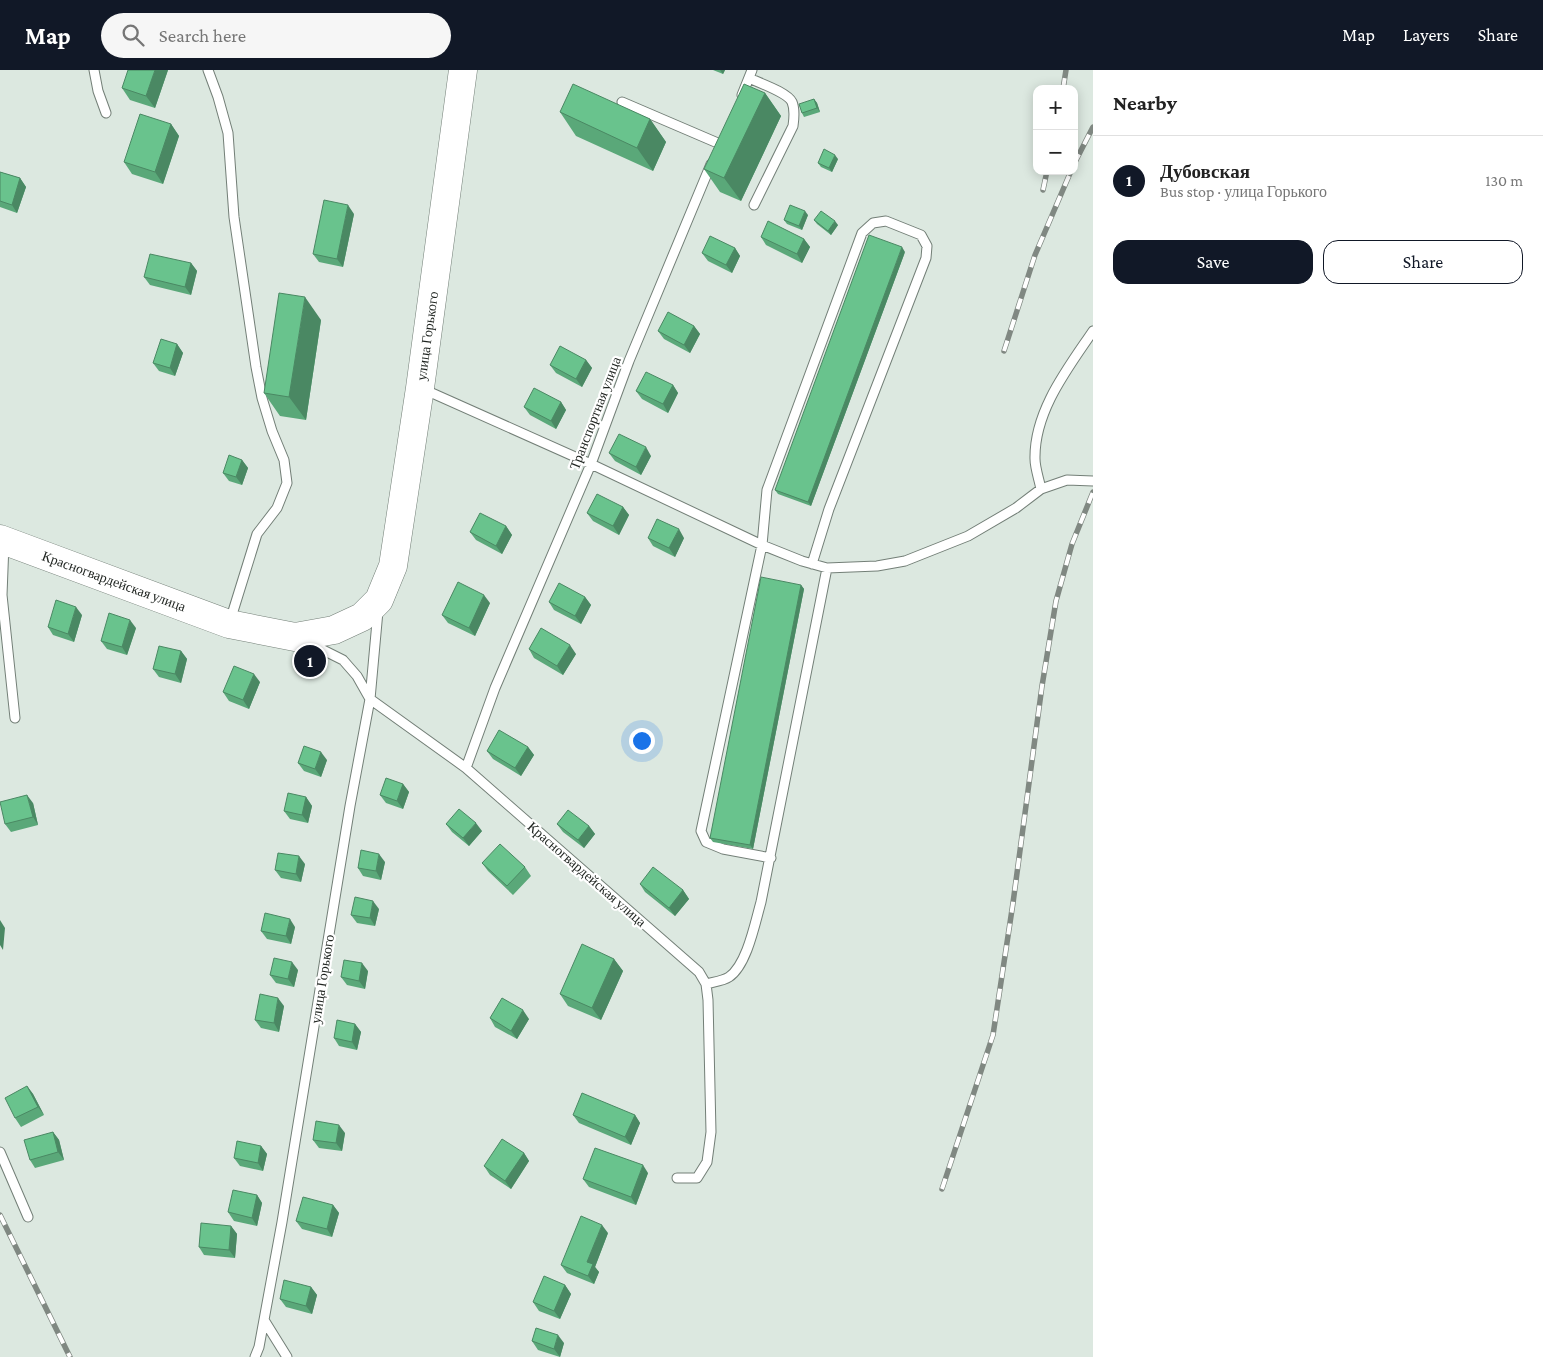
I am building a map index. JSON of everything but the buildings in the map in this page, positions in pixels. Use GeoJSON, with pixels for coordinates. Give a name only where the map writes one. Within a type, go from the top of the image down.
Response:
{"type":"FeatureCollection","features":[{"type":"Feature","properties":{"kind":"main road","name":"улица Горького"},"geometry":{"type":"LineString","coordinates":[[229,624],[295,637],[334,630],[362,617],[379,600],[393,566],[420,388],[463,70]]}},
{"type":"Feature","properties":{"kind":"main road","name":"Красногвардейская улица"},"geometry":{"type":"LineString","coordinates":[[2,540],[229,624]]}},
{"type":"Feature","properties":{"kind":"lane"},"geometry":{"type":"LineString","coordinates":[[94,70],[98,91],[106,113]]}},
{"type":"Feature","properties":{"kind":"lane"},"geometry":{"type":"LineString","coordinates":[[208,70],[228,133],[234,217],[256,367],[262,398],[272,431],[284,460],[287,483],[277,508],[257,534],[229,624]]}},
{"type":"Feature","properties":{"kind":"lane"},"geometry":{"type":"LineString","coordinates":[[738,103],[751,74],[792,101],[793,126],[754,205]]}},
{"type":"Feature","properties":{"kind":"lane","name":"Транспортная улица"},"geometry":{"type":"LineString","coordinates":[[466,768],[495,688],[591,464],[629,361],[722,140],[622,102]]}},
{"type":"Feature","properties":{"kind":"lane"},"geometry":{"type":"LineString","coordinates":[[771,858],[723,849],[706,842],[701,830],[762,545],[767,490],[862,233],[872,223],[886,221],[920,235],[927,246],[926,258],[829,509],[812,564]]}},
{"type":"Feature","properties":{"kind":"lane"},"geometry":{"type":"LineString","coordinates":[[1042,489],[1035,459],[1040,424],[1060,380],[1093,331]]}},
{"type":"Feature","properties":{"kind":"lane"},"geometry":{"type":"LineString","coordinates":[[420,388],[591,464],[762,545],[802,562],[827,568],[877,566],[905,560],[968,536],[1016,508],[1042,489],[1067,480],[1093,481]]}},
{"type":"Feature","properties":{"kind":"lane"},"geometry":{"type":"LineString","coordinates":[[2,540],[2,595],[15,718]]}},
{"type":"Feature","properties":{"kind":"lane"},"geometry":{"type":"LineString","coordinates":[[677,1178],[697,1178],[707,1162],[711,1132],[711,1091],[706,984],[728,977],[740,965],[748,946],[761,902],[827,568]]}},
{"type":"Feature","properties":{"kind":"lane","name":"улица Горького"},"geometry":{"type":"LineString","coordinates":[[254,1357],[259,1347],[282,1222],[350,806],[370,699],[379,600]]}},
{"type":"Feature","properties":{"kind":"lane","name":"Красногвардейская улица"},"geometry":{"type":"LineString","coordinates":[[295,637],[343,660],[358,676],[370,699],[466,768],[699,972],[706,984]]}},
{"type":"Feature","properties":{"kind":"lane"},"geometry":{"type":"LineString","coordinates":[[0,1152],[28,1217]]}},
{"type":"Feature","properties":{"kind":"lane"},"geometry":{"type":"LineString","coordinates":[[264,1320],[287,1357]]}},
{"type":"Feature","properties":{"kind":"railway"},"geometry":{"type":"LineString","coordinates":[[1064,85],[1066,70]]}},
{"type":"Feature","properties":{"kind":"railway"},"geometry":{"type":"LineString","coordinates":[[1078,156],[1093,127]]}},
{"type":"Feature","properties":{"kind":"railway"},"geometry":{"type":"LineString","coordinates":[[1043,190],[1046,175]]}},
{"type":"Feature","properties":{"kind":"railway"},"geometry":{"type":"LineString","coordinates":[[1004,351],[1035,255],[1069,175]]}},
{"type":"Feature","properties":{"kind":"railway"},"geometry":{"type":"LineString","coordinates":[[942,1189],[993,1035],[1042,686],[1056,601],[1072,544],[1093,492]]}},
{"type":"Feature","properties":{"kind":"railway"},"geometry":{"type":"LineString","coordinates":[[0,1215],[70,1357]]}},
{"type":"Feature","properties":{"kind":"place","name":"Дубовская"},"geometry":{"type":"Point","coordinates":[310,661]}}]}
